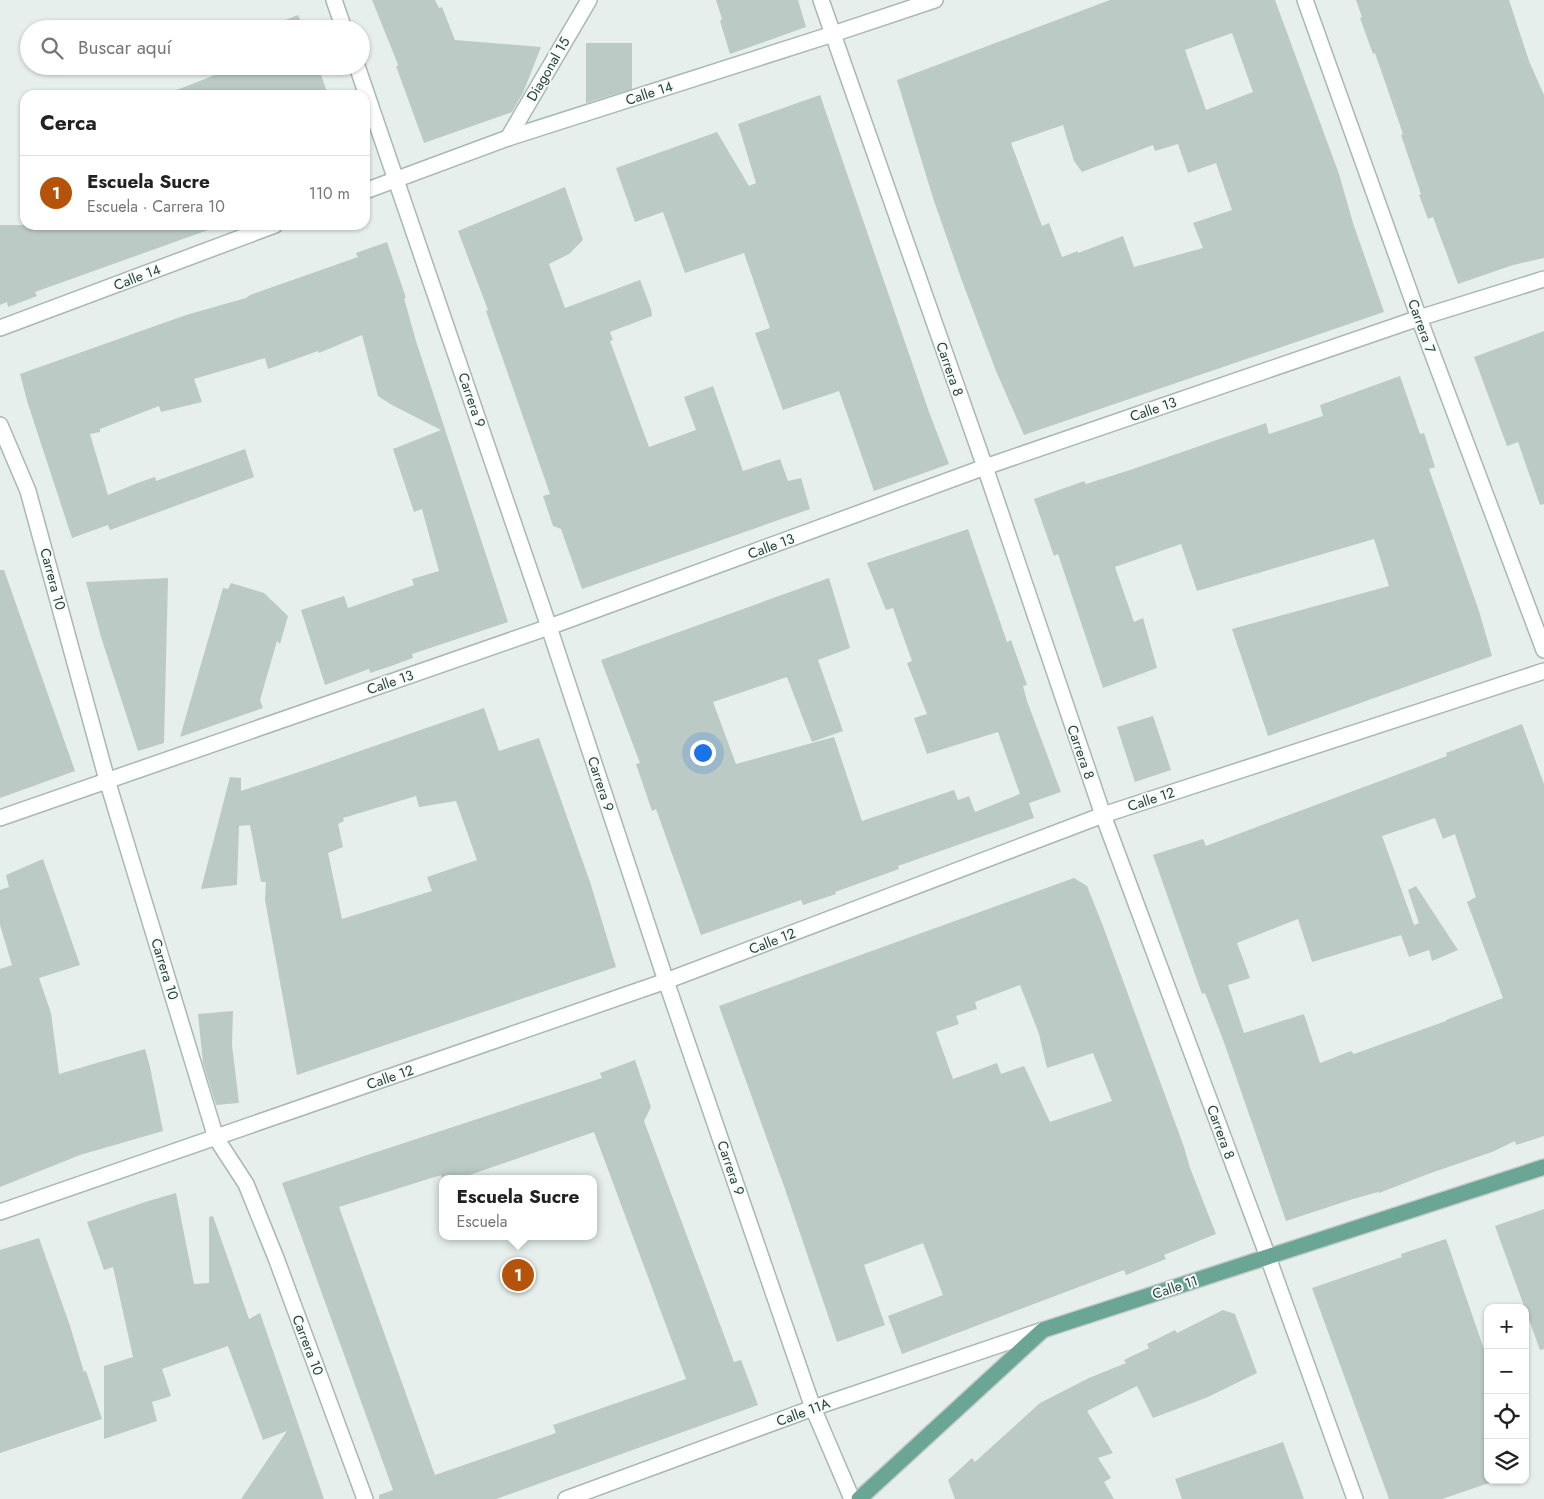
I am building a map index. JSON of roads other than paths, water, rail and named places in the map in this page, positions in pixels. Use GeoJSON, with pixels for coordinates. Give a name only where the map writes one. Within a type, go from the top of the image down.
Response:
{"type":"FeatureCollection","features":[{"type":"Feature","properties":{"kind":"main road","name":"Calle 11"},"geometry":{"type":"LineString","coordinates":[[859,1499],[1043,1330],[1544,1167]]}},
{"type":"Feature","properties":{"kind":"street"},"geometry":{"type":"LineString","coordinates":[[334,0],[341,20]]}},
{"type":"Feature","properties":{"kind":"street","name":"Diagonal 15"},"geometry":{"type":"LineString","coordinates":[[508,138],[589,0]]}},
{"type":"Feature","properties":{"kind":"street","name":"Carrera 8"},"geometry":{"type":"LineString","coordinates":[[821,0],[985,467],[1103,815],[1268,1257],[1355,1499]]}},
{"type":"Feature","properties":{"kind":"street","name":"Calle 14"},"geometry":{"type":"LineString","coordinates":[[370,189],[508,138],[935,0]]}},
{"type":"Feature","properties":{"kind":"street","name":"Carrera 7"},"geometry":{"type":"LineString","coordinates":[[1305,0],[1420,318],[1544,650]]}},
{"type":"Feature","properties":{"kind":"street","name":"Carrera 9"},"geometry":{"type":"LineString","coordinates":[[360,75],[365,90]]}},
{"type":"Feature","properties":{"kind":"street","name":"Carrera 9"},"geometry":{"type":"LineString","coordinates":[[370,104],[550,627],[666,981],[814,1408],[852,1499]]}},
{"type":"Feature","properties":{"kind":"street","name":"Calle 14"},"geometry":{"type":"LineString","coordinates":[[0,328],[262,230]]}},
{"type":"Feature","properties":{"kind":"street","name":"Calle 13"},"geometry":{"type":"LineString","coordinates":[[0,818],[550,627],[985,467],[1420,318],[1544,279]]}},
{"type":"Feature","properties":{"kind":"street","name":"Carrera 10"},"geometry":{"type":"LineString","coordinates":[[0,425],[28,491],[107,780],[216,1138],[246,1184],[286,1285],[364,1499]]}},
{"type":"Feature","properties":{"kind":"street","name":"Calle 12"},"geometry":{"type":"LineString","coordinates":[[0,1212],[666,981],[1103,815],[1544,670]]}},
{"type":"Feature","properties":{"kind":"street","name":"Calle 11A"},"geometry":{"type":"LineString","coordinates":[[566,1499],[814,1408],[1043,1330]]}},
{"type":"Feature","properties":{"kind":"place","name":"Escuela Sucre"},"geometry":{"type":"Point","coordinates":[518,1275]}}]}
